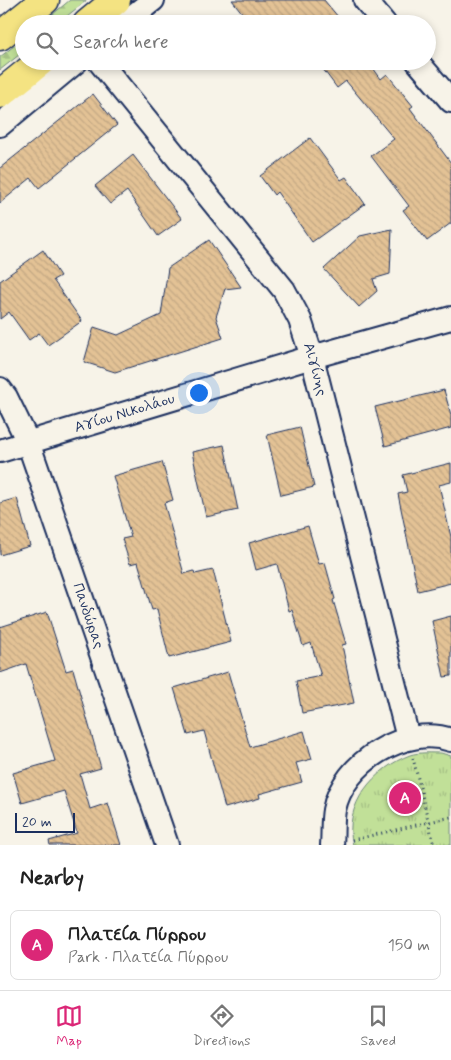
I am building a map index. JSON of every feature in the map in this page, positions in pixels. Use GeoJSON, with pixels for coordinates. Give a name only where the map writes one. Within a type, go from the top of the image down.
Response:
{"type":"FeatureCollection","features":[{"type":"Feature","properties":{"kind":"main road"},"geometry":{"type":"LineString","coordinates":[[26,15],[44,0]]}},
{"type":"Feature","properties":{"kind":"main road"},"geometry":{"type":"LineString","coordinates":[[98,15],[116,0]]}},
{"type":"Feature","properties":{"kind":"main road"},"geometry":{"type":"LineString","coordinates":[[0,36],[15,24]]}},
{"type":"Feature","properties":{"kind":"main road"},"geometry":{"type":"LineString","coordinates":[[0,94],[30,70]]}},
{"type":"Feature","properties":{"kind":"street"},"geometry":{"type":"LineString","coordinates":[[135,15],[153,0]]}},
{"type":"Feature","properties":{"kind":"street"},"geometry":{"type":"LineString","coordinates":[[365,0],[378,15]]}},
{"type":"Feature","properties":{"kind":"street"},"geometry":{"type":"LineString","coordinates":[[0,125],[66,70]]}},
{"type":"Feature","properties":{"kind":"street","name":"Αιγίνης"},"geometry":{"type":"LineString","coordinates":[[106,70],[284,290],[300,320],[312,357],[408,738]]}},
{"type":"Feature","properties":{"kind":"street"},"geometry":{"type":"LineString","coordinates":[[424,70],[451,102]]}},
{"type":"Feature","properties":{"kind":"street","name":"Αγίου Νικολάου"},"geometry":{"type":"LineString","coordinates":[[0,451],[312,357],[451,318]]}},
{"type":"Feature","properties":{"kind":"street","name":"Πανδώρας"},"geometry":{"type":"LineString","coordinates":[[0,389],[6,397],[28,442],[167,845]]}},
{"type":"Feature","properties":{"kind":"street"},"geometry":{"type":"LineString","coordinates":[[332,845],[334,809],[349,776],[375,752],[408,738],[443,738],[451,740]]}},
{"type":"Feature","properties":{"kind":"path"},"geometry":{"type":"LineString","coordinates":[[408,738],[434,845]]}},
{"type":"Feature","properties":{"kind":"path"},"geometry":{"type":"LineString","coordinates":[[332,845],[451,817]]}},
{"type":"Feature","properties":{"kind":"green space"},"geometry":{"type":"Polygon","coordinates":[[[70,0],[87,0],[68,15],[52,15],[70,0]]]}},
{"type":"Feature","properties":{"kind":"green space"},"geometry":{"type":"Polygon","coordinates":[[[15,45],[15,58],[0,70],[0,57],[15,45]]]}},
{"type":"Feature","properties":{"kind":"green space"},"geometry":{"type":"Polygon","coordinates":[[[441,753],[451,756],[451,845],[353,845],[352,816],[364,790],[374,779],[397,761],[410,755],[441,753]]]}},
{"type":"Feature","properties":{"kind":"building"},"geometry":{"type":"Polygon","coordinates":[[[232,0],[324,0],[336,15],[244,15],[232,0]]]}},
{"type":"Feature","properties":{"kind":"building"},"geometry":{"type":"Polygon","coordinates":[[[324,70],[374,70],[381,79],[387,74],[413,106],[410,108],[451,163],[451,223],[427,241],[403,210],[409,206],[371,156],[394,139],[346,81],[337,88],[324,70]]]}},
{"type":"Feature","properties":{"kind":"building"},"geometry":{"type":"Polygon","coordinates":[[[93,94],[117,125],[39,188],[31,178],[0,203],[0,168],[93,94]]]}},
{"type":"Feature","properties":{"kind":"building"},"geometry":{"type":"Polygon","coordinates":[[[310,138],[341,180],[346,177],[365,204],[312,242],[277,192],[274,195],[260,176],[310,138]]]}},
{"type":"Feature","properties":{"kind":"building"},"geometry":{"type":"Polygon","coordinates":[[[133,155],[182,219],[158,236],[127,191],[110,204],[95,186],[133,155]]]}},
{"type":"Feature","properties":{"kind":"building"},"geometry":{"type":"Polygon","coordinates":[[[392,229],[390,274],[373,279],[377,291],[359,307],[324,269],[360,236],[392,229]]]}},
{"type":"Feature","properties":{"kind":"building"},"geometry":{"type":"Polygon","coordinates":[[[209,240],[241,287],[225,289],[216,317],[223,338],[115,372],[84,362],[94,327],[118,335],[161,315],[168,268],[209,240]]]}},
{"type":"Feature","properties":{"kind":"building"},"geometry":{"type":"Polygon","coordinates":[[[43,250],[60,276],[53,280],[82,321],[48,345],[39,333],[29,340],[9,312],[0,319],[0,281],[43,250]]]}},
{"type":"Feature","properties":{"kind":"building"},"geometry":{"type":"Polygon","coordinates":[[[444,390],[451,415],[451,428],[385,446],[375,407],[444,390]]]}},
{"type":"Feature","properties":{"kind":"building"},"geometry":{"type":"Polygon","coordinates":[[[300,427],[314,487],[281,495],[267,435],[300,427]]]}},
{"type":"Feature","properties":{"kind":"building"},"geometry":{"type":"Polygon","coordinates":[[[224,445],[238,510],[206,517],[192,452],[224,445]]]}},
{"type":"Feature","properties":{"kind":"building"},"geometry":{"type":"Polygon","coordinates":[[[162,462],[173,500],[164,503],[184,574],[194,571],[195,574],[213,570],[231,642],[169,658],[157,609],[152,610],[138,562],[130,564],[122,539],[131,537],[113,476],[162,462]]]}},
{"type":"Feature","properties":{"kind":"building"},"geometry":{"type":"Polygon","coordinates":[[[451,463],[451,482],[439,485],[451,537],[451,583],[418,591],[398,494],[407,492],[403,475],[451,463]]]}},
{"type":"Feature","properties":{"kind":"building"},"geometry":{"type":"Polygon","coordinates":[[[17,498],[30,546],[0,555],[0,503],[17,498]]]}},
{"type":"Feature","properties":{"kind":"building"},"geometry":{"type":"Polygon","coordinates":[[[308,526],[319,564],[325,563],[335,599],[333,600],[346,644],[342,645],[354,703],[302,713],[296,681],[321,676],[311,643],[303,646],[292,610],[289,611],[277,564],[256,570],[249,543],[308,526]]]}},
{"type":"Feature","properties":{"kind":"building"},"geometry":{"type":"Polygon","coordinates":[[[47,612],[66,671],[73,669],[101,768],[80,774],[90,809],[108,803],[121,845],[50,845],[49,841],[77,833],[64,791],[22,803],[13,773],[55,761],[26,664],[0,673],[0,627],[47,612]]]}},
{"type":"Feature","properties":{"kind":"building"},"geometry":{"type":"Polygon","coordinates":[[[451,616],[451,676],[444,677],[432,621],[451,616]]]}},
{"type":"Feature","properties":{"kind":"building"},"geometry":{"type":"Polygon","coordinates":[[[228,672],[250,747],[304,731],[312,759],[296,763],[302,782],[259,794],[260,798],[225,808],[204,731],[188,735],[174,688],[228,672]]]}},
{"type":"Feature","properties":{"kind":"place","name":"Πλατεία Πύρρου"},"geometry":{"type":"Point","coordinates":[405,798]}}]}
